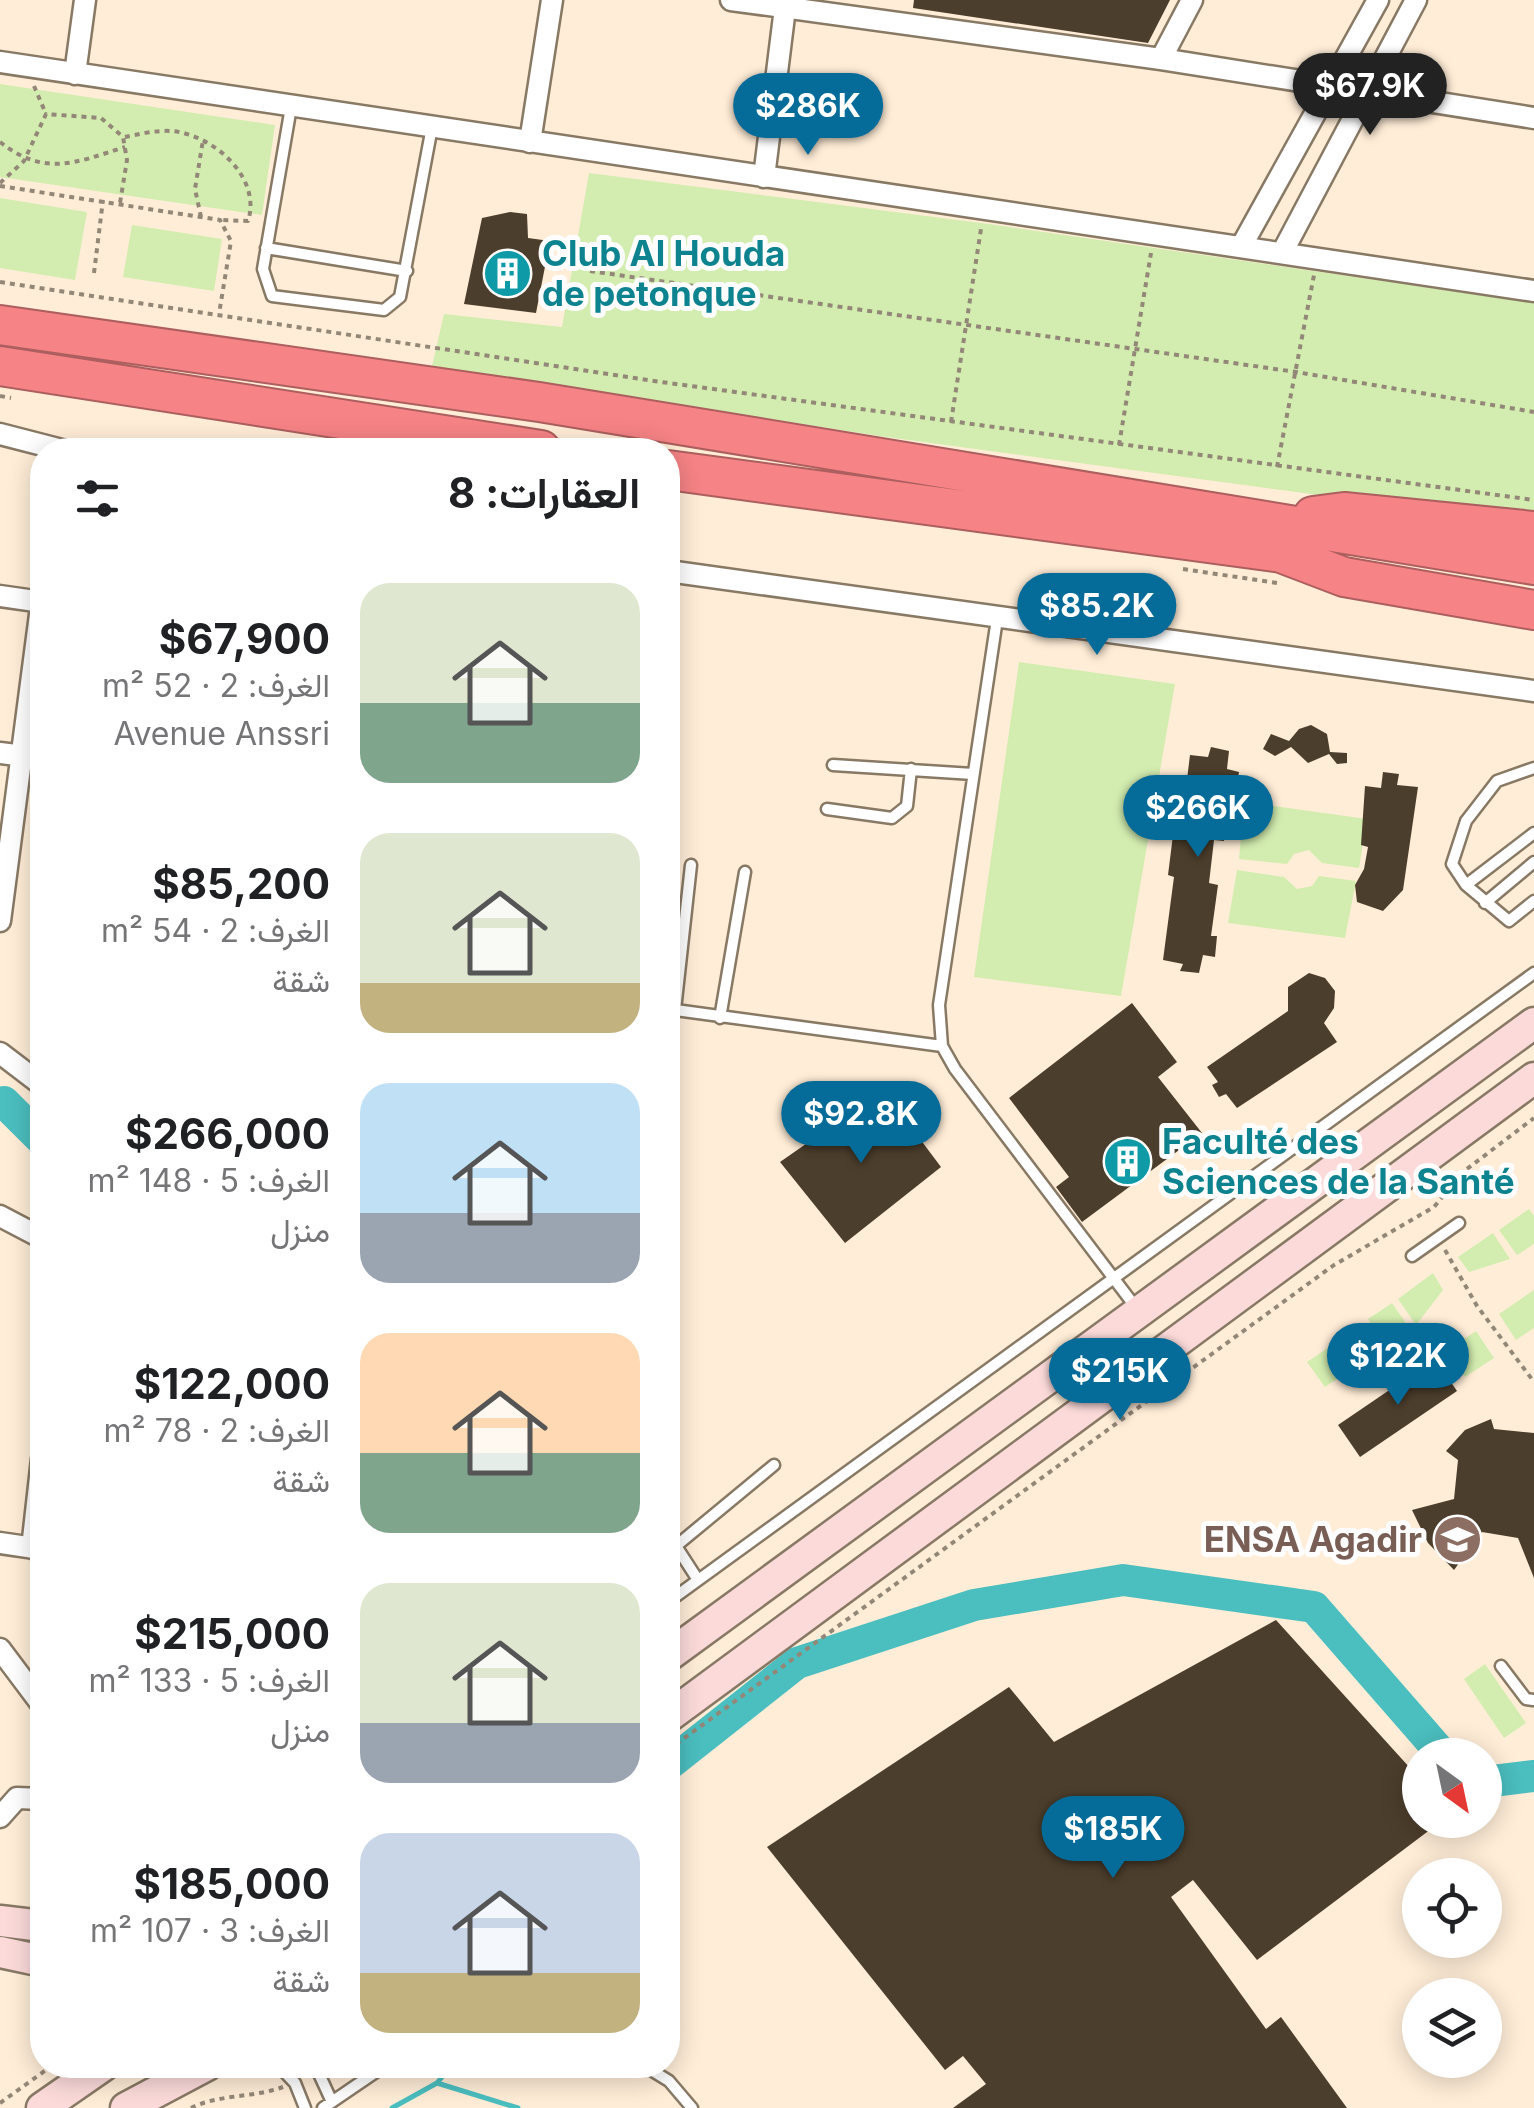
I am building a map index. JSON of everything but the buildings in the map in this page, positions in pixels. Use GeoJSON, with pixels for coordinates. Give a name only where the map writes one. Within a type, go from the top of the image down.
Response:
{"type":"FeatureCollection","features":[{"type":"Feature","properties":{"kind":"highway"},"geometry":{"type":"LineString","coordinates":[[0,325],[558,406],[1293,542],[1534,591]]}},
{"type":"Feature","properties":{"kind":"highway"},"geometry":{"type":"LineString","coordinates":[[6,372],[460,438]]}},
{"type":"Feature","properties":{"kind":"highway"},"geometry":{"type":"LineString","coordinates":[[680,471],[1293,542],[1534,565]]}},
{"type":"Feature","properties":{"kind":"highway"},"geometry":{"type":"LineString","coordinates":[[1293,542],[1312,516],[1344,512],[1534,531]]}},
{"type":"Feature","properties":{"kind":"highway"},"geometry":{"type":"LineString","coordinates":[[1293,542],[1344,577],[1534,610]]}},
{"type":"Feature","properties":{"kind":"main road"},"geometry":{"type":"LineString","coordinates":[[680,1647],[1534,1023]]}},
{"type":"Feature","properties":{"kind":"main road"},"geometry":{"type":"LineString","coordinates":[[680,1708],[1534,1078]]}},
{"type":"Feature","properties":{"kind":"main road"},"geometry":{"type":"LineString","coordinates":[[0,1921],[30,1925]]}},
{"type":"Feature","properties":{"kind":"main road"},"geometry":{"type":"LineString","coordinates":[[0,1952],[30,1958]]}},
{"type":"Feature","properties":{"kind":"main road"},"geometry":{"type":"LineString","coordinates":[[42,2108],[85,2078]]}},
{"type":"Feature","properties":{"kind":"main road"},"geometry":{"type":"LineString","coordinates":[[126,2108],[183,2078]]}},
{"type":"Feature","properties":{"kind":"street"},"geometry":{"type":"LineString","coordinates":[[75,74],[85,0]]}},
{"type":"Feature","properties":{"kind":"street"},"geometry":{"type":"LineString","coordinates":[[530,142],[552,0]]}},
{"type":"Feature","properties":{"kind":"street"},"geometry":{"type":"LineString","coordinates":[[731,0],[785,4],[1160,59],[1534,118]]}},
{"type":"Feature","properties":{"kind":"street"},"geometry":{"type":"LineString","coordinates":[[1160,59],[1192,0]]}},
{"type":"Feature","properties":{"kind":"street"},"geometry":{"type":"LineString","coordinates":[[1241,247],[1378,0]]}},
{"type":"Feature","properties":{"kind":"street"},"geometry":{"type":"LineString","coordinates":[[1282,253],[1416,0]]}},
{"type":"Feature","properties":{"kind":"street"},"geometry":{"type":"LineString","coordinates":[[764,176],[785,4]]}},
{"type":"Feature","properties":{"kind":"street"},"geometry":{"type":"LineString","coordinates":[[0,62],[1534,290]]}},
{"type":"Feature","properties":{"kind":"street"},"geometry":{"type":"LineString","coordinates":[[0,434],[30,442]]}},
{"type":"Feature","properties":{"kind":"street"},"geometry":{"type":"LineString","coordinates":[[680,573],[997,620],[1534,691]]}},
{"type":"Feature","properties":{"kind":"street"},"geometry":{"type":"LineString","coordinates":[[0,596],[30,600]]}},
{"type":"Feature","properties":{"kind":"street"},"geometry":{"type":"LineString","coordinates":[[0,921],[30,704]]}},
{"type":"Feature","properties":{"kind":"street"},"geometry":{"type":"LineString","coordinates":[[0,753],[24,756]]}},
{"type":"Feature","properties":{"kind":"street"},"geometry":{"type":"LineString","coordinates":[[0,1052],[30,1076]]}},
{"type":"Feature","properties":{"kind":"street"},"geometry":{"type":"LineString","coordinates":[[0,1216],[30,1232]]}},
{"type":"Feature","properties":{"kind":"street"},"geometry":{"type":"LineString","coordinates":[[0,1543],[30,1548]]}},
{"type":"Feature","properties":{"kind":"street"},"geometry":{"type":"LineString","coordinates":[[0,1649],[30,1689]]}},
{"type":"Feature","properties":{"kind":"street"},"geometry":{"type":"LineString","coordinates":[[0,1817],[18,1798],[30,1798]]}},
{"type":"Feature","properties":{"kind":"lane"},"geometry":{"type":"LineString","coordinates":[[291,106],[266,248],[264,283],[272,296],[384,310],[400,297],[432,128]]}},
{"type":"Feature","properties":{"kind":"lane"},"geometry":{"type":"LineString","coordinates":[[266,248],[406,271]]}},
{"type":"Feature","properties":{"kind":"lane"},"geometry":{"type":"LineString","coordinates":[[997,620],[939,1005],[942,1046],[955,1069],[1139,1310]]}},
{"type":"Feature","properties":{"kind":"lane"},"geometry":{"type":"LineString","coordinates":[[833,765],[973,774]]}},
{"type":"Feature","properties":{"kind":"lane"},"geometry":{"type":"LineString","coordinates":[[1534,768],[1497,781],[1466,821],[1452,864],[1466,886],[1509,921],[1534,900]]}},
{"type":"Feature","properties":{"kind":"lane"},"geometry":{"type":"LineString","coordinates":[[827,809],[892,818],[908,806],[911,769]]}},
{"type":"Feature","properties":{"kind":"lane"},"geometry":{"type":"LineString","coordinates":[[1466,886],[1534,833]]}},
{"type":"Feature","properties":{"kind":"lane"},"geometry":{"type":"LineString","coordinates":[[1486,903],[1534,862]]}},
{"type":"Feature","properties":{"kind":"lane"},"geometry":{"type":"LineString","coordinates":[[680,941],[690,865]]}},
{"type":"Feature","properties":{"kind":"lane"},"geometry":{"type":"LineString","coordinates":[[720,1018],[745,872]]}},
{"type":"Feature","properties":{"kind":"lane"},"geometry":{"type":"LineString","coordinates":[[680,1593],[1534,973]]}},
{"type":"Feature","properties":{"kind":"lane"},"geometry":{"type":"LineString","coordinates":[[680,1011],[942,1046]]}},
{"type":"Feature","properties":{"kind":"lane"},"geometry":{"type":"LineString","coordinates":[[1412,1256],[1460,1223]]}},
{"type":"Feature","properties":{"kind":"lane"},"geometry":{"type":"LineString","coordinates":[[680,1542],[774,1466]]}},
{"type":"Feature","properties":{"kind":"lane"},"geometry":{"type":"LineString","coordinates":[[680,1559],[698,1580]]}},
{"type":"Feature","properties":{"kind":"lane"},"geometry":{"type":"LineString","coordinates":[[1501,1666],[1526,1700],[1533,1700]]}},
{"type":"Feature","properties":{"kind":"lane"},"geometry":{"type":"LineString","coordinates":[[290,2078],[305,2108]]}},
{"type":"Feature","properties":{"kind":"lane"},"geometry":{"type":"LineString","coordinates":[[318,2078],[327,2105],[367,2078]]}},
{"type":"Feature","properties":{"kind":"lane"},"geometry":{"type":"LineString","coordinates":[[664,2078],[692,2108]]}},
{"type":"Feature","properties":{"kind":"path"},"geometry":{"type":"LineString","coordinates":[[0,185],[24,160],[46,114],[26,66]]}},
{"type":"Feature","properties":{"kind":"path"},"geometry":{"type":"LineString","coordinates":[[46,114],[102,118],[123,137],[120,203]]}},
{"type":"Feature","properties":{"kind":"path"},"geometry":{"type":"LineString","coordinates":[[0,185],[220,220],[248,221],[253,206],[250,188],[223,152],[203,140],[172,131],[123,137]]}},
{"type":"Feature","properties":{"kind":"path"},"geometry":{"type":"LineString","coordinates":[[201,216],[194,189],[203,140]]}},
{"type":"Feature","properties":{"kind":"path"},"geometry":{"type":"LineString","coordinates":[[0,142],[24,160],[66,166],[125,148]]}},
{"type":"Feature","properties":{"kind":"path"},"geometry":{"type":"LineString","coordinates":[[94,273],[103,200]]}},
{"type":"Feature","properties":{"kind":"path"},"geometry":{"type":"LineString","coordinates":[[951,422],[984,210]]}},
{"type":"Feature","properties":{"kind":"path"},"geometry":{"type":"LineString","coordinates":[[219,314],[231,241],[220,220]]}},
{"type":"Feature","properties":{"kind":"path"},"geometry":{"type":"LineString","coordinates":[[1118,445],[1154,234]]}},
{"type":"Feature","properties":{"kind":"path"},"geometry":{"type":"LineString","coordinates":[[1277,467],[1317,258]]}},
{"type":"Feature","properties":{"kind":"path"},"geometry":{"type":"LineString","coordinates":[[590,271],[966,328],[1296,372],[1534,412]]}},
{"type":"Feature","properties":{"kind":"path"},"geometry":{"type":"LineString","coordinates":[[0,282],[951,422],[1534,500]]}},
{"type":"Feature","properties":{"kind":"path"},"geometry":{"type":"LineString","coordinates":[[680,1741],[1334,1266],[1434,1206],[1463,1172],[1534,1118]]}},
{"type":"Feature","properties":{"kind":"path"},"geometry":{"type":"LineString","coordinates":[[1438,1238],[1477,1306],[1534,1382]]}},
{"type":"Feature","properties":{"kind":"path"},"geometry":{"type":"LineString","coordinates":[[0,2103],[35,2078]]}},
{"type":"Feature","properties":{"kind":"path"},"geometry":{"type":"LineString","coordinates":[[191,2108],[205,2101],[257,2096],[295,2084]]}},
{"type":"Feature","properties":{"kind":"green space"},"geometry":{"type":"Polygon","coordinates":[[[0,84],[275,125],[262,215],[0,177],[0,84]]]}},
{"type":"Feature","properties":{"kind":"green space"},"geometry":{"type":"Polygon","coordinates":[[[589,173],[989,224],[1534,303],[1534,524],[879,436],[432,366],[444,314],[562,327],[589,173]]]}},
{"type":"Feature","properties":{"kind":"green space"},"geometry":{"type":"Polygon","coordinates":[[[0,198],[87,212],[75,280],[0,268],[0,198]]]}},
{"type":"Feature","properties":{"kind":"green space"},"geometry":{"type":"Polygon","coordinates":[[[132,225],[222,239],[214,291],[123,277],[132,225]]]}},
{"type":"Feature","properties":{"kind":"green space"},"geometry":{"type":"Polygon","coordinates":[[[1019,662],[1175,684],[1121,996],[974,977],[1019,662]]]}},
{"type":"Feature","properties":{"kind":"green space"},"geometry":{"type":"Polygon","coordinates":[[[1244,802],[1367,819],[1359,868],[1322,863],[1309,850],[1294,854],[1287,864],[1239,859],[1244,802]]]}},
{"type":"Feature","properties":{"kind":"green space"},"geometry":{"type":"Polygon","coordinates":[[[1237,870],[1284,877],[1297,889],[1312,886],[1319,876],[1356,881],[1345,938],[1228,923],[1237,870]]]}},
{"type":"Feature","properties":{"kind":"green space"},"geometry":{"type":"Polygon","coordinates":[[[1529,1209],[1534,1216],[1534,1244],[1517,1255],[1499,1230],[1529,1209]]]}},
{"type":"Feature","properties":{"kind":"green space"},"geometry":{"type":"Polygon","coordinates":[[[1493,1233],[1510,1259],[1469,1272],[1458,1257],[1493,1233]]]}},
{"type":"Feature","properties":{"kind":"green space"},"geometry":{"type":"Polygon","coordinates":[[[1433,1273],[1443,1290],[1416,1325],[1398,1299],[1433,1273]]]}},
{"type":"Feature","properties":{"kind":"green space"},"geometry":{"type":"Polygon","coordinates":[[[1534,1290],[1534,1328],[1516,1340],[1499,1314],[1534,1290]]]}},
{"type":"Feature","properties":{"kind":"green space"},"geometry":{"type":"Polygon","coordinates":[[[1392,1303],[1410,1329],[1386,1345],[1368,1319],[1392,1303]]]}},
{"type":"Feature","properties":{"kind":"green space"},"geometry":{"type":"Polygon","coordinates":[[[1355,1327],[1373,1353],[1352,1367],[1334,1342],[1355,1327]]]}},
{"type":"Feature","properties":{"kind":"green space"},"geometry":{"type":"Polygon","coordinates":[[[1476,1331],[1494,1358],[1465,1377],[1447,1350],[1476,1331]]]}},
{"type":"Feature","properties":{"kind":"green space"},"geometry":{"type":"Polygon","coordinates":[[[1329,1347],[1346,1373],[1325,1387],[1307,1362],[1329,1347]]]}},
{"type":"Feature","properties":{"kind":"green space"},"geometry":{"type":"Polygon","coordinates":[[[1485,1664],[1526,1723],[1504,1738],[1464,1679],[1485,1664]]]}},
{"type":"Feature","properties":{"kind":"waterway"},"geometry":{"type":"LineString","coordinates":[[4,1102],[30,1128]]}},
{"type":"Feature","properties":{"kind":"waterway"},"geometry":{"type":"LineString","coordinates":[[680,1756],[797,1663],[974,1605],[1123,1580],[1314,1607],[1428,1738]]}},
{"type":"Feature","properties":{"kind":"waterway"},"geometry":{"type":"LineString","coordinates":[[1502,1780],[1534,1776]]}},
{"type":"Feature","properties":{"kind":"waterway"},"geometry":{"type":"LineString","coordinates":[[392,2108],[441,2078]]}},
{"type":"Feature","properties":{"kind":"waterway"},"geometry":{"type":"LineString","coordinates":[[437,2083],[518,2108]]}},
{"type":"Feature","properties":{"kind":"place","name":"Club Al Houda de petonque"},"geometry":{"type":"Point","coordinates":[507,273]}},
{"type":"Feature","properties":{"kind":"place","name":"Faculté des Sciences de la Santé"},"geometry":{"type":"Point","coordinates":[1127,1161]}},
{"type":"Feature","properties":{"kind":"place","name":"ENSA Agadir"},"geometry":{"type":"Point","coordinates":[1457,1539]}}]}
